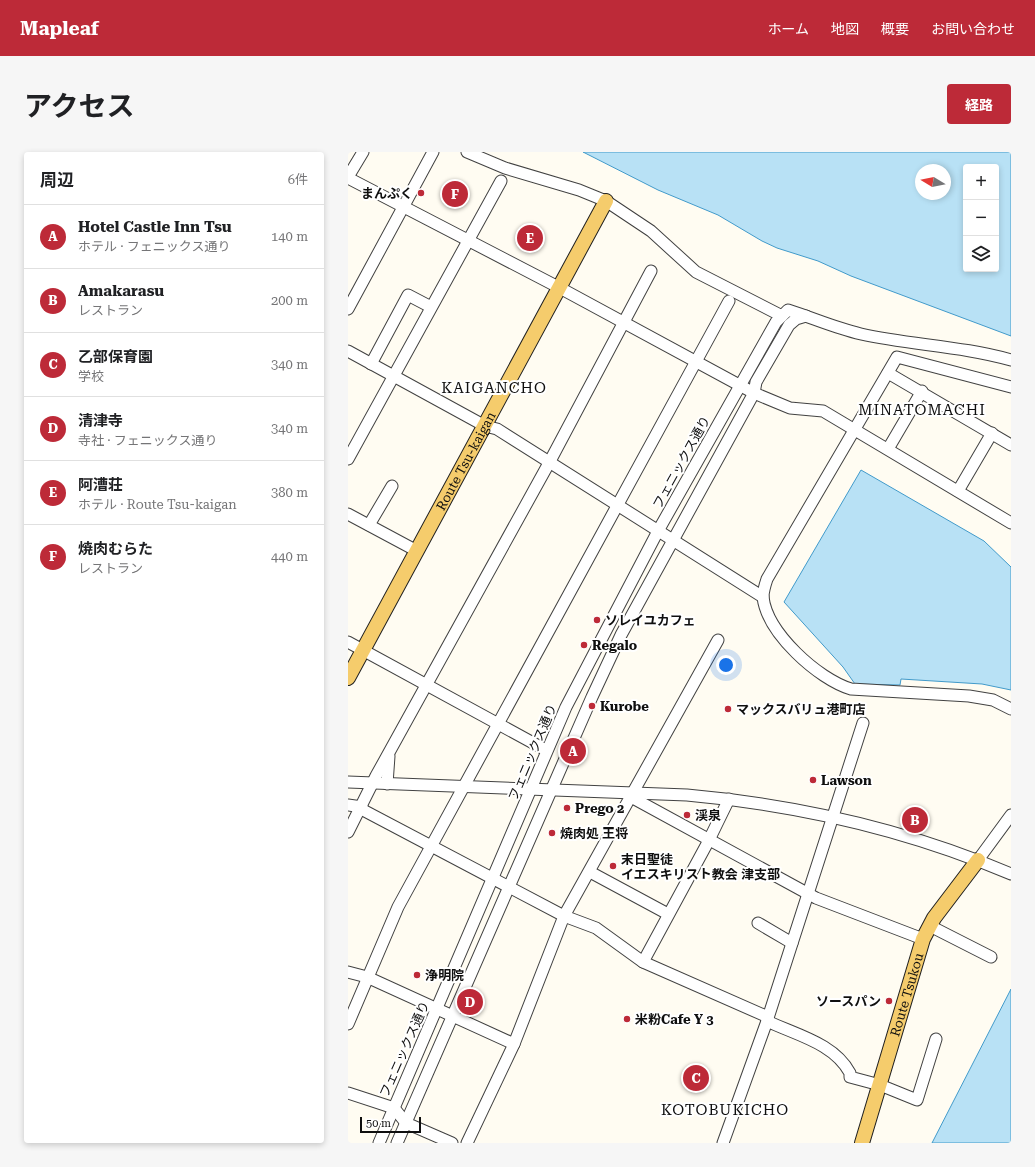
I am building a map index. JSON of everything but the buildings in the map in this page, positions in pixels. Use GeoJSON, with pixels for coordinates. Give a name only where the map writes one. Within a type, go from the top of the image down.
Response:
{"type":"FeatureCollection","features":[{"type":"Feature","properties":{"kind":"main road","name":"Route Tsu-kaigan"},"geometry":{"type":"LineString","coordinates":[[348,678],[606,201]]}},
{"type":"Feature","properties":{"kind":"main road","name":"Route Tsukou"},"geometry":{"type":"LineString","coordinates":[[862,1143],[923,939],[930,926],[978,860]]}},
{"type":"Feature","properties":{"kind":"street"},"geometry":{"type":"LineString","coordinates":[[363,152],[348,178],[560,288],[754,393],[790,408],[823,411],[855,428],[1011,523]]}},
{"type":"Feature","properties":{"kind":"street"},"geometry":{"type":"LineString","coordinates":[[348,309],[433,152]]}},
{"type":"Feature","properties":{"kind":"street"},"geometry":{"type":"LineString","coordinates":[[466,152],[505,168],[579,190],[606,201],[651,231],[696,272],[782,316],[788,310],[824,324],[862,334],[983,352],[1011,360]]}},
{"type":"Feature","properties":{"kind":"street"},"geometry":{"type":"LineString","coordinates":[[348,459],[467,240],[501,181]]}},
{"type":"Feature","properties":{"kind":"street"},"geometry":{"type":"LineString","coordinates":[[348,832],[389,754],[549,463],[650,271]]}},
{"type":"Feature","properties":{"kind":"street"},"geometry":{"type":"LineString","coordinates":[[371,364],[408,295],[431,307]]}},
{"type":"Feature","properties":{"kind":"street"},"geometry":{"type":"LineString","coordinates":[[349,1019],[398,907],[729,301]]}},
{"type":"Feature","properties":{"kind":"street","name":"フェニックス通り"},"geometry":{"type":"LineString","coordinates":[[379,1143],[532,790],[546,750],[599,641],[658,531],[740,385],[782,316]]}},
{"type":"Feature","properties":{"kind":"street"},"geometry":{"type":"LineString","coordinates":[[397,1143],[592,697],[621,635],[754,393],[756,382],[789,326],[796,319],[806,316]]}},
{"type":"Feature","properties":{"kind":"street"},"geometry":{"type":"LineString","coordinates":[[348,351],[485,426],[497,429],[763,597]]}},
{"type":"Feature","properties":{"kind":"street"},"geometry":{"type":"LineString","coordinates":[[1011,386],[897,358],[767,579],[763,597],[774,626],[792,648],[812,668],[839,685],[851,689],[974,696],[993,700],[1011,709]]}},
{"type":"Feature","properties":{"kind":"street"},"geometry":{"type":"LineString","coordinates":[[888,373],[922,391],[1011,445]]}},
{"type":"Feature","properties":{"kind":"street"},"geometry":{"type":"LineString","coordinates":[[888,449],[922,391]]}},
{"type":"Feature","properties":{"kind":"street"},"geometry":{"type":"LineString","coordinates":[[958,491],[992,433]]}},
{"type":"Feature","properties":{"kind":"street"},"geometry":{"type":"LineString","coordinates":[[369,525],[392,486]]}},
{"type":"Feature","properties":{"kind":"street"},"geometry":{"type":"LineString","coordinates":[[348,514],[417,551]]}},
{"type":"Feature","properties":{"kind":"street"},"geometry":{"type":"LineString","coordinates":[[467,1143],[514,1044],[564,916],[590,872],[718,640]]}},
{"type":"Feature","properties":{"kind":"street"},"geometry":{"type":"LineString","coordinates":[[348,642],[546,750]]}},
{"type":"Feature","properties":{"kind":"street"},"geometry":{"type":"LineString","coordinates":[[723,1143],[768,1019],[864,723]]}},
{"type":"Feature","properties":{"kind":"street"},"geometry":{"type":"LineString","coordinates":[[387,784],[389,754]]}},
{"type":"Feature","properties":{"kind":"street"},"geometry":{"type":"LineString","coordinates":[[348,782],[729,799],[833,816],[909,837],[978,860],[1011,874]]}},
{"type":"Feature","properties":{"kind":"street"},"geometry":{"type":"LineString","coordinates":[[632,795],[708,840],[808,893],[923,939]]}},
{"type":"Feature","properties":{"kind":"street"},"geometry":{"type":"LineString","coordinates":[[643,962],[729,799]]}},
{"type":"Feature","properties":{"kind":"street"},"geometry":{"type":"LineString","coordinates":[[348,805],[361,808],[430,847],[564,916],[596,928],[643,962],[768,1019],[834,1052],[845,1063],[850,1076],[880,1085],[917,1100],[936,1039]]}},
{"type":"Feature","properties":{"kind":"street"},"geometry":{"type":"LineString","coordinates":[[978,860],[1011,815]]}},
{"type":"Feature","properties":{"kind":"street"},"geometry":{"type":"LineString","coordinates":[[590,872],[668,914]]}},
{"type":"Feature","properties":{"kind":"street"},"geometry":{"type":"LineString","coordinates":[[758,923],[792,943]]}},
{"type":"Feature","properties":{"kind":"street"},"geometry":{"type":"LineString","coordinates":[[930,926],[991,957]]}},
{"type":"Feature","properties":{"kind":"street"},"geometry":{"type":"LineString","coordinates":[[348,972],[367,977],[514,1044]]}},
{"type":"Feature","properties":{"kind":"street"},"geometry":{"type":"LineString","coordinates":[[348,1093],[394,1108],[406,1123],[452,1143]]}},
{"type":"Feature","properties":{"kind":"water"},"geometry":{"type":"Polygon","coordinates":[[[583,152],[1011,152],[1011,336],[851,276],[818,261],[777,248],[762,241],[718,215],[658,190],[583,152]]]}},
{"type":"Feature","properties":{"kind":"water"},"geometry":{"type":"Polygon","coordinates":[[[861,470],[984,541],[1011,567],[1011,690],[982,684],[901,679],[900,685],[855,684],[843,667],[784,602],[861,470]]]}},
{"type":"Feature","properties":{"kind":"water"},"geometry":{"type":"Polygon","coordinates":[[[1011,989],[1011,1143],[932,1143],[1011,989]]]}},
{"type":"Feature","properties":{"kind":"place","name":"まんぷく"},"geometry":{"type":"Point","coordinates":[421,193]}},
{"type":"Feature","properties":{"kind":"place","name":"焼肉むらた"},"geometry":{"type":"Point","coordinates":[455,194]}},
{"type":"Feature","properties":{"kind":"place","name":"阿漕荘"},"geometry":{"type":"Point","coordinates":[530,238]}},
{"type":"Feature","properties":{"kind":"place","name":"ソレイユカフェ"},"geometry":{"type":"Point","coordinates":[597,620]}},
{"type":"Feature","properties":{"kind":"place","name":"Regalo"},"geometry":{"type":"Point","coordinates":[584,645]}},
{"type":"Feature","properties":{"kind":"place","name":"Kurobe"},"geometry":{"type":"Point","coordinates":[592,706]}},
{"type":"Feature","properties":{"kind":"place","name":"マックスバリュ港町店"},"geometry":{"type":"Point","coordinates":[728,709]}},
{"type":"Feature","properties":{"kind":"place","name":"Hotel Castle Inn Tsu"},"geometry":{"type":"Point","coordinates":[573,751]}},
{"type":"Feature","properties":{"kind":"place","name":"Lawson"},"geometry":{"type":"Point","coordinates":[813,780]}},
{"type":"Feature","properties":{"kind":"place","name":"Prego 2"},"geometry":{"type":"Point","coordinates":[567,808]}},
{"type":"Feature","properties":{"kind":"place","name":"渓泉"},"geometry":{"type":"Point","coordinates":[687,815]}},
{"type":"Feature","properties":{"kind":"place","name":"Amakarasu"},"geometry":{"type":"Point","coordinates":[915,820]}},
{"type":"Feature","properties":{"kind":"place","name":"焼肉処 王将"},"geometry":{"type":"Point","coordinates":[552,833]}},
{"type":"Feature","properties":{"kind":"place","name":"末日聖徒 イエスキリスト教会 津支部"},"geometry":{"type":"Point","coordinates":[613,866]}},
{"type":"Feature","properties":{"kind":"place","name":"浄明院"},"geometry":{"type":"Point","coordinates":[417,975]}},
{"type":"Feature","properties":{"kind":"place","name":"ソースパン"},"geometry":{"type":"Point","coordinates":[889,1001]}},
{"type":"Feature","properties":{"kind":"place","name":"清津寺"},"geometry":{"type":"Point","coordinates":[470,1002]}},
{"type":"Feature","properties":{"kind":"place","name":"米粉Cafe Y 3"},"geometry":{"type":"Point","coordinates":[627,1019]}},
{"type":"Feature","properties":{"kind":"place","name":"乙部保育園"},"geometry":{"type":"Point","coordinates":[696,1078]}},
{"type":"Feature","properties":{"kind":"district","name":"KAIGANCHO"},"geometry":{"type":"Point","coordinates":[494,388]}},
{"type":"Feature","properties":{"kind":"district","name":"MINATOMACHI"},"geometry":{"type":"Point","coordinates":[922,410]}},
{"type":"Feature","properties":{"kind":"district","name":"KOTOBUKICHO"},"geometry":{"type":"Point","coordinates":[725,1110]}}]}
